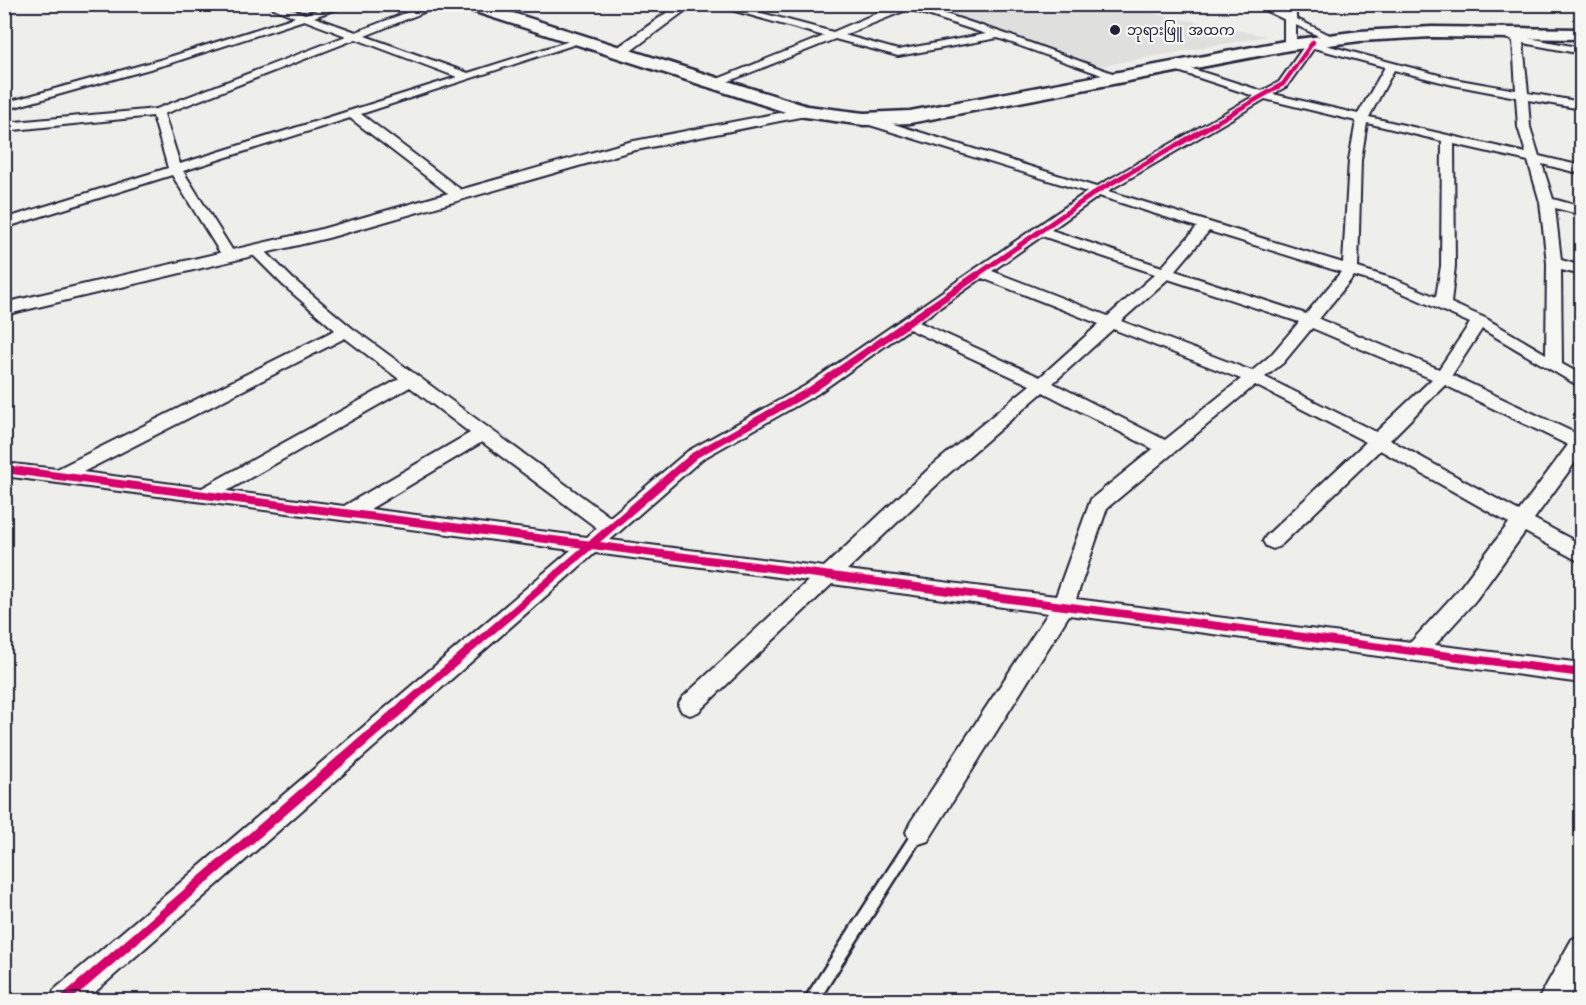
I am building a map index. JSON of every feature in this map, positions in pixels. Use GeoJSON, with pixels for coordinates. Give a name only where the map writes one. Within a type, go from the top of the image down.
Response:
{"type":"FeatureCollection","features":[{"type":"Feature","properties":{"kind":"highway"},"geometry":{"type":"LineString","coordinates":[[466,4],[805,112],[864,119],[910,117],[1290,45],[1333,39],[1432,32],[1581,34]]}},
{"type":"Feature","properties":{"kind":"street"},"geometry":{"type":"LineString","coordinates":[[269,4],[468,77]]}},
{"type":"Feature","properties":{"kind":"street"},"geometry":{"type":"LineString","coordinates":[[4,107],[345,4]]}},
{"type":"Feature","properties":{"kind":"street"},"geometry":{"type":"LineString","coordinates":[[4,127],[158,112],[439,4]]}},
{"type":"Feature","properties":{"kind":"street"},"geometry":{"type":"LineString","coordinates":[[619,53],[688,4]]}},
{"type":"Feature","properties":{"kind":"street"},"geometry":{"type":"LineString","coordinates":[[715,4],[898,53],[999,35]]}},
{"type":"Feature","properties":{"kind":"street"},"geometry":{"type":"LineString","coordinates":[[1257,4],[1333,39]]}},
{"type":"Feature","properties":{"kind":"street"},"geometry":{"type":"LineString","coordinates":[[1290,4],[1290,45]]}},
{"type":"Feature","properties":{"kind":"street"},"geometry":{"type":"LineString","coordinates":[[714,84],[837,37],[906,5],[1120,78]]}},
{"type":"Feature","properties":{"kind":"street"},"geometry":{"type":"LineString","coordinates":[[1497,33],[1518,40],[1581,51]]}},
{"type":"Feature","properties":{"kind":"street"},"geometry":{"type":"LineString","coordinates":[[1518,40],[1524,127],[1547,202],[1554,263],[1554,366]]}},
{"type":"Feature","properties":{"kind":"street"},"geometry":{"type":"LineString","coordinates":[[4,224],[580,41]]}},
{"type":"Feature","properties":{"kind":"street"},"geometry":{"type":"LineString","coordinates":[[64,1000],[695,455],[811,390],[1096,192],[1283,84],[1312,43],[1453,82],[1581,106]]}},
{"type":"Feature","properties":{"kind":"street"},"geometry":{"type":"LineString","coordinates":[[919,832],[1063,607],[1098,504],[1164,447],[1277,359],[1350,271],[1355,160],[1362,118],[1391,66]]}},
{"type":"Feature","properties":{"kind":"street"},"geometry":{"type":"LineString","coordinates":[[1176,67],[1265,96],[1581,170]]}},
{"type":"Feature","properties":{"kind":"street"},"geometry":{"type":"LineString","coordinates":[[158,112],[176,171],[228,256]]}},
{"type":"Feature","properties":{"kind":"street"},"geometry":{"type":"LineString","coordinates":[[4,309],[256,250],[629,147],[805,112]]}},
{"type":"Feature","properties":{"kind":"street"},"geometry":{"type":"LineString","coordinates":[[353,114],[459,195]]}},
{"type":"Feature","properties":{"kind":"street"},"geometry":{"type":"LineString","coordinates":[[864,119],[1392,283],[1443,303],[1479,321],[1581,383]]}},
{"type":"Feature","properties":{"kind":"street"},"geometry":{"type":"LineString","coordinates":[[1443,303],[1448,266],[1448,139]]}},
{"type":"Feature","properties":{"kind":"street"},"geometry":{"type":"LineString","coordinates":[[1547,202],[1581,211]]}},
{"type":"Feature","properties":{"kind":"street"},"geometry":{"type":"LineString","coordinates":[[690,705],[940,470],[1042,384],[1164,274],[1205,226]]}},
{"type":"Feature","properties":{"kind":"street"},"geometry":{"type":"LineString","coordinates":[[1040,231],[1310,321],[1442,377],[1580,441],[1467,595],[1415,652]]}},
{"type":"Feature","properties":{"kind":"street"},"geometry":{"type":"LineString","coordinates":[[256,250],[288,282],[346,331],[610,528]]}},
{"type":"Feature","properties":{"kind":"street"},"geometry":{"type":"LineString","coordinates":[[1554,263],[1581,271]]}},
{"type":"Feature","properties":{"kind":"street"},"geometry":{"type":"LineString","coordinates":[[981,272],[1254,378],[1378,441],[1581,555]]}},
{"type":"Feature","properties":{"kind":"street"},"geometry":{"type":"LineString","coordinates":[[1273,541],[1442,377],[1479,321]]}},
{"type":"Feature","properties":{"kind":"street"},"geometry":{"type":"LineString","coordinates":[[909,323],[1042,384],[1164,447]]}},
{"type":"Feature","properties":{"kind":"street"},"geometry":{"type":"LineString","coordinates":[[60,476],[346,331]]}},
{"type":"Feature","properties":{"kind":"street"},"geometry":{"type":"LineString","coordinates":[[204,495],[411,379]]}},
{"type":"Feature","properties":{"kind":"street"},"geometry":{"type":"LineString","coordinates":[[346,514],[483,433]]}},
{"type":"Feature","properties":{"kind":"street"},"geometry":{"type":"LineString","coordinates":[[4,469],[1581,673]]}},
{"type":"Feature","properties":{"kind":"street"},"geometry":{"type":"LineString","coordinates":[[4,485],[30,472]]}},
{"type":"Feature","properties":{"kind":"street"},"geometry":{"type":"LineString","coordinates":[[1552,1000],[1581,949]]}},
{"type":"Feature","properties":{"kind":"lane"},"geometry":{"type":"LineString","coordinates":[[812,1000],[919,832]]}},
{"type":"Feature","properties":{"kind":"shaded area","name":"ဘုရားဖြူ အထက"},"geometry":{"type":"Polygon","coordinates":[[[908,5],[1111,5],[1267,36],[1100,66],[908,5]]]}},
{"type":"Feature","properties":{"kind":"cycle path"},"geometry":{"type":"LineString","coordinates":[[64,1000],[695,455],[811,390],[1096,192],[1283,84],[1313,42]]}},
{"type":"Feature","properties":{"kind":"cycle path"},"geometry":{"type":"LineString","coordinates":[[4,469],[1582,673]]}},
{"type":"Feature","properties":{"kind":"place","name":"ဘုရားဖြူ အထက"},"geometry":{"type":"Point","coordinates":[1115,30]}}]}
